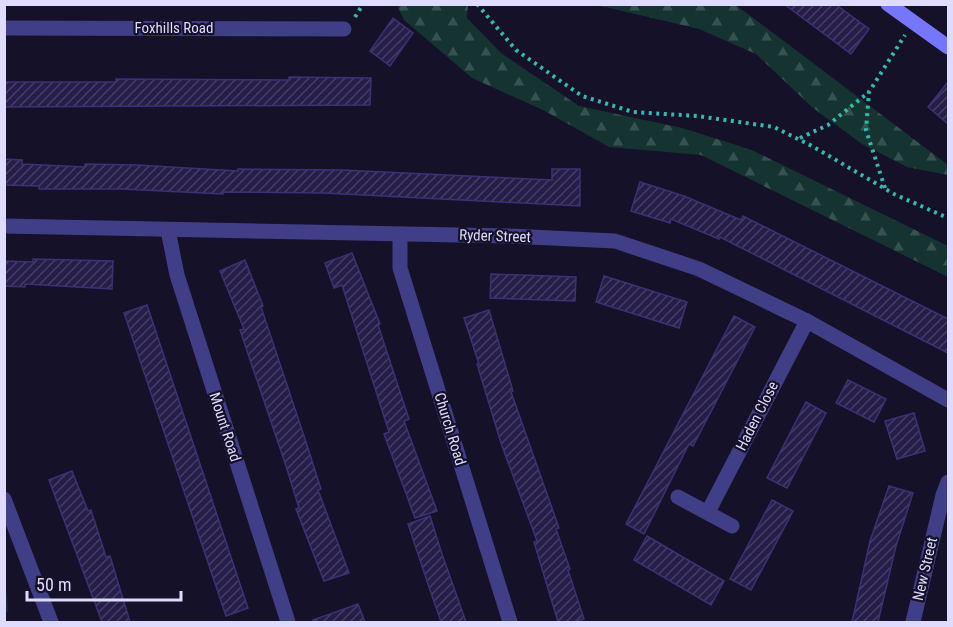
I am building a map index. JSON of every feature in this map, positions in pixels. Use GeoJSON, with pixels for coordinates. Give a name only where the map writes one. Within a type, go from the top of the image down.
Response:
{"type":"FeatureCollection","features":[{"type":"Feature","properties":{"kind":"street"},"geometry":{"type":"LineString","coordinates":[[888,4],[948,47]]}},
{"type":"Feature","properties":{"kind":"street","name":"Foxhills Road"},"geometry":{"type":"LineString","coordinates":[[4,28],[348,25]]}},
{"type":"Feature","properties":{"kind":"street","name":"Ryder Street"},"geometry":{"type":"LineString","coordinates":[[4,226],[615,241],[699,269],[807,321],[948,400]]}},
{"type":"Feature","properties":{"kind":"street","name":"Mount Road"},"geometry":{"type":"LineString","coordinates":[[168,230],[177,275],[288,622]]}},
{"type":"Feature","properties":{"kind":"street","name":"Church Road"},"geometry":{"type":"LineString","coordinates":[[400,234],[400,268],[510,622]]}},
{"type":"Feature","properties":{"kind":"street","name":"Haden Close"},"geometry":{"type":"LineString","coordinates":[[708,512],[807,321]]}},
{"type":"Feature","properties":{"kind":"street","name":"New Street"},"geometry":{"type":"LineString","coordinates":[[913,622],[948,482]]}},
{"type":"Feature","properties":{"kind":"street"},"geometry":{"type":"LineString","coordinates":[[678,497],[732,526]]}},
{"type":"Feature","properties":{"kind":"street"},"geometry":{"type":"LineString","coordinates":[[4,499],[48,621]]}},
{"type":"Feature","properties":{"kind":"path"},"geometry":{"type":"LineString","coordinates":[[348,25],[363,4]]}},
{"type":"Feature","properties":{"kind":"path"},"geometry":{"type":"LineString","coordinates":[[477,4],[516,50],[582,96],[633,112],[764,125],[799,138],[885,189],[948,218]]}},
{"type":"Feature","properties":{"kind":"path"},"geometry":{"type":"LineString","coordinates":[[799,138],[828,125],[869,92],[914,22]]}},
{"type":"Feature","properties":{"kind":"path"},"geometry":{"type":"LineString","coordinates":[[869,92],[866,130],[885,189]]}},
{"type":"Feature","properties":{"kind":"green space"},"geometry":{"type":"Polygon","coordinates":[[[397,5],[468,5],[467,18],[501,53],[579,106],[682,128],[752,150],[948,246],[948,277],[701,155],[609,147],[543,110],[472,78],[404,20],[397,5]]]}},
{"type":"Feature","properties":{"kind":"green space"},"geometry":{"type":"Polygon","coordinates":[[[597,5],[736,5],[948,165],[948,175],[907,167],[862,144],[813,108],[756,54],[699,29],[597,5]]]}},
{"type":"Feature","properties":{"kind":"building"},"geometry":{"type":"Polygon","coordinates":[[[784,4],[835,4],[869,29],[851,54],[784,4]]]}},
{"type":"Feature","properties":{"kind":"building"},"geometry":{"type":"Polygon","coordinates":[[[393,18],[413,33],[390,66],[370,51],[393,18]]]}},
{"type":"Feature","properties":{"kind":"building"},"geometry":{"type":"Polygon","coordinates":[[[289,77],[371,78],[370,105],[4,107],[4,82],[116,82],[116,79],[289,80],[289,77]]]}},
{"type":"Feature","properties":{"kind":"building"},"geometry":{"type":"Polygon","coordinates":[[[948,82],[948,124],[928,107],[948,82]]]}},
{"type":"Feature","properties":{"kind":"building"},"geometry":{"type":"Polygon","coordinates":[[[4,159],[22,160],[22,164],[85,167],[85,164],[238,171],[238,169],[342,170],[552,180],[552,169],[580,169],[580,206],[324,193],[223,192],[223,194],[122,189],[39,189],[39,186],[4,185],[4,159]]]}},
{"type":"Feature","properties":{"kind":"building"},"geometry":{"type":"Polygon","coordinates":[[[640,182],[684,196],[741,220],[743,216],[948,319],[948,353],[720,237],[719,239],[671,219],[670,223],[631,211],[640,182]]]}},
{"type":"Feature","properties":{"kind":"building"},"geometry":{"type":"Polygon","coordinates":[[[352,253],[380,324],[378,325],[409,419],[404,421],[437,511],[415,518],[384,434],[389,432],[342,285],[334,288],[325,263],[352,253]]]}},
{"type":"Feature","properties":{"kind":"building"},"geometry":{"type":"Polygon","coordinates":[[[33,259],[113,261],[112,289],[25,284],[25,287],[4,286],[4,261],[33,262],[33,259]]]}},
{"type":"Feature","properties":{"kind":"building"},"geometry":{"type":"Polygon","coordinates":[[[245,260],[263,306],[261,307],[321,489],[318,490],[349,573],[324,581],[296,509],[299,508],[286,466],[240,330],[244,329],[220,271],[245,260]]]}},
{"type":"Feature","properties":{"kind":"building"},"geometry":{"type":"Polygon","coordinates":[[[491,274],[576,277],[575,301],[490,298],[491,274]]]}},
{"type":"Feature","properties":{"kind":"building"},"geometry":{"type":"Polygon","coordinates":[[[604,276],[687,302],[679,328],[596,302],[604,276]]]}},
{"type":"Feature","properties":{"kind":"building"},"geometry":{"type":"Polygon","coordinates":[[[147,305],[248,608],[226,616],[124,313],[147,305]]]}},
{"type":"Feature","properties":{"kind":"building"},"geometry":{"type":"Polygon","coordinates":[[[489,310],[513,391],[511,392],[559,528],[556,529],[584,619],[558,622],[534,542],[537,541],[501,443],[464,318],[489,310]]]}},
{"type":"Feature","properties":{"kind":"building"},"geometry":{"type":"Polygon","coordinates":[[[734,316],[755,327],[693,446],[689,444],[644,534],[626,524],[734,316]]]}},
{"type":"Feature","properties":{"kind":"building"},"geometry":{"type":"Polygon","coordinates":[[[848,380],[886,399],[874,422],[836,403],[848,380]]]}},
{"type":"Feature","properties":{"kind":"building"},"geometry":{"type":"Polygon","coordinates":[[[806,402],[826,413],[787,488],[767,478],[806,402]]]}},
{"type":"Feature","properties":{"kind":"building"},"geometry":{"type":"Polygon","coordinates":[[[914,413],[925,451],[897,459],[885,421],[914,413]]]}},
{"type":"Feature","properties":{"kind":"building"},"geometry":{"type":"Polygon","coordinates":[[[72,471],[88,511],[91,510],[106,557],[110,556],[130,622],[102,622],[49,480],[72,471]]]}},
{"type":"Feature","properties":{"kind":"building"},"geometry":{"type":"Polygon","coordinates":[[[889,486],[913,493],[896,546],[878,622],[852,622],[870,541],[889,486]]]}},
{"type":"Feature","properties":{"kind":"building"},"geometry":{"type":"Polygon","coordinates":[[[772,500],[793,511],[751,590],[730,579],[772,500]]]}},
{"type":"Feature","properties":{"kind":"building"},"geometry":{"type":"Polygon","coordinates":[[[430,516],[466,622],[441,622],[427,581],[408,524],[430,516]]]}},
{"type":"Feature","properties":{"kind":"building"},"geometry":{"type":"Polygon","coordinates":[[[647,536],[724,581],[711,605],[634,560],[647,536]]]}},
{"type":"Feature","properties":{"kind":"building"},"geometry":{"type":"Polygon","coordinates":[[[358,604],[365,622],[313,622],[313,620],[358,604]]]}},
{"type":"Feature","properties":{"kind":"waterway"},"geometry":{"type":"LineString","coordinates":[[4,595],[5,610]]}}]}
